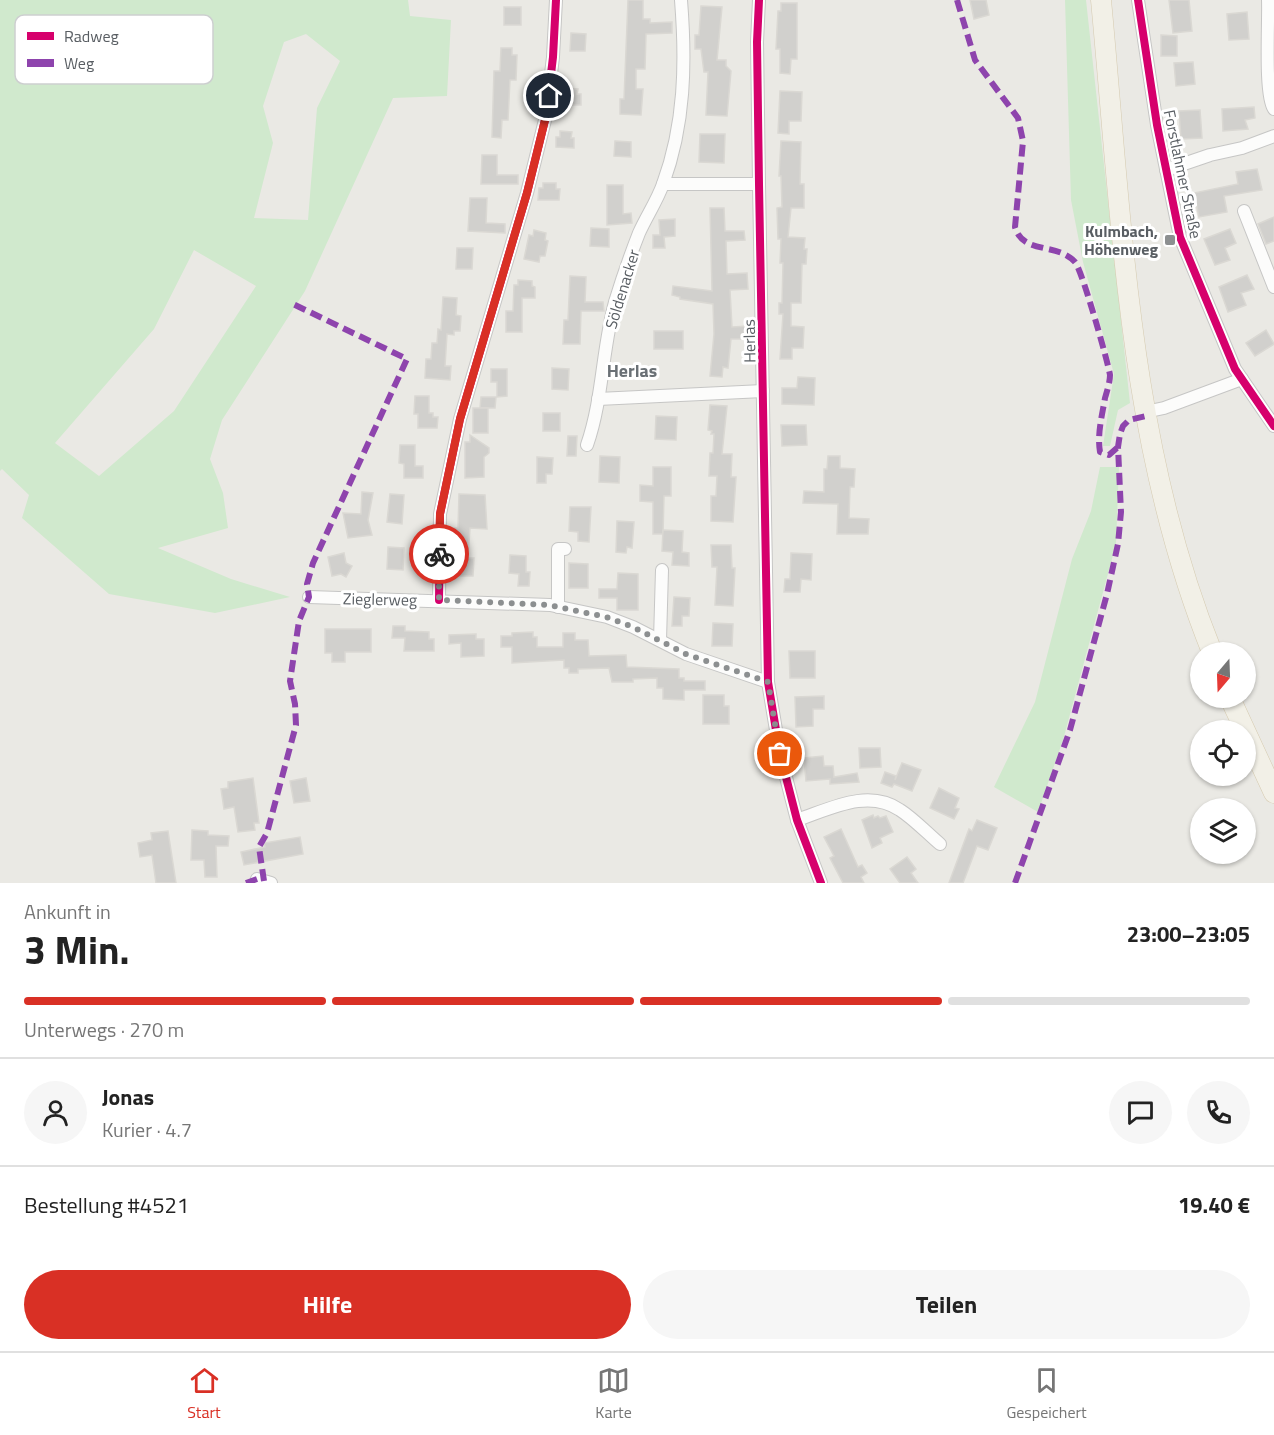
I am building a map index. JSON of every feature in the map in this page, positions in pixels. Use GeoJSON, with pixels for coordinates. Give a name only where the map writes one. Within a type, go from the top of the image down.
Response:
{"type":"FeatureCollection","features":[{"type":"Feature","properties":{"kind":"main road"},"geometry":{"type":"LineString","coordinates":[[1101,0],[1118,211],[1131,330],[1145,412],[1171,530],[1209,642]]}},
{"type":"Feature","properties":{"kind":"main road"},"geometry":{"type":"LineString","coordinates":[[1235,708],[1274,793]]}},
{"type":"Feature","properties":{"kind":"street"},"geometry":{"type":"LineString","coordinates":[[439,600],[440,514],[460,419],[527,193],[546,116],[553,57],[556,0]]}},
{"type":"Feature","properties":{"kind":"street","name":"Söldenacker"},"geometry":{"type":"LineString","coordinates":[[586,445],[596,417],[607,336],[618,292],[639,232],[663,184],[682,108],[685,67],[681,0]]}},
{"type":"Feature","properties":{"kind":"street","name":"Herlas"},"geometry":{"type":"LineString","coordinates":[[759,0],[757,42],[768,682],[780,754],[797,820],[821,883]]}},
{"type":"Feature","properties":{"kind":"street","name":"Forstlahmer Straße"},"geometry":{"type":"LineString","coordinates":[[1138,0],[1156,125],[1180,237],[1214,323],[1242,379],[1274,426]]}},
{"type":"Feature","properties":{"kind":"street"},"geometry":{"type":"LineString","coordinates":[[1268,0],[1270,103],[1274,109]]}},
{"type":"Feature","properties":{"kind":"street"},"geometry":{"type":"LineString","coordinates":[[1166,170],[1210,155],[1242,148],[1274,136]]}},
{"type":"Feature","properties":{"kind":"street"},"geometry":{"type":"LineString","coordinates":[[663,184],[759,184]]}},
{"type":"Feature","properties":{"kind":"street"},"geometry":{"type":"LineString","coordinates":[[1244,211],[1274,287]]}},
{"type":"Feature","properties":{"kind":"street"},"geometry":{"type":"LineString","coordinates":[[1145,412],[1173,405],[1242,379]]}},
{"type":"Feature","properties":{"kind":"street"},"geometry":{"type":"LineString","coordinates":[[598,399],[763,391]]}},
{"type":"Feature","properties":{"kind":"street"},"geometry":{"type":"LineString","coordinates":[[558,607],[558,549],[565,549]]}},
{"type":"Feature","properties":{"kind":"street"},"geometry":{"type":"LineString","coordinates":[[660,640],[662,570]]}},
{"type":"Feature","properties":{"kind":"street","name":"Zieglerweg"},"geometry":{"type":"LineString","coordinates":[[309,597],[439,600],[558,607],[606,617],[686,654],[768,682]]}},
{"type":"Feature","properties":{"kind":"street"},"geometry":{"type":"LineString","coordinates":[[797,820],[856,801],[880,800],[902,811],[940,844]]}},
{"type":"Feature","properties":{"kind":"street"},"geometry":{"type":"LineString","coordinates":[[257,879],[271,883]]}},
{"type":"Feature","properties":{"kind":"green space"},"geometry":{"type":"Polygon","coordinates":[[[0,0],[408,0],[410,16],[451,20],[447,96],[393,98],[305,291],[222,420],[210,459],[223,493],[228,528],[158,548],[231,579],[290,597],[215,613],[109,594],[22,518],[29,495],[2,469],[0,471],[0,0]],[[306,34],[284,42],[263,106],[273,143],[254,218],[308,220],[317,108],[340,61],[306,34]],[[194,250],[154,329],[55,443],[99,476],[174,411],[256,286],[194,250]]]}},
{"type":"Feature","properties":{"kind":"green space"},"geometry":{"type":"Polygon","coordinates":[[[1065,0],[1086,0],[1130,403],[1118,410],[1110,446],[1103,446],[1114,374],[1083,262],[1071,200],[1065,0]]]}},
{"type":"Feature","properties":{"kind":"green space"},"geometry":{"type":"Polygon","coordinates":[[[1100,467],[1119,467],[1116,544],[1063,740],[1038,812],[994,787],[1035,702],[1072,559],[1091,511],[1100,467]]]}},
{"type":"Feature","properties":{"kind":"building"},"geometry":{"type":"Polygon","coordinates":[[[628,0],[643,0],[643,19],[650,19],[650,23],[672,22],[672,33],[646,34],[645,69],[636,69],[636,89],[643,89],[641,115],[620,114],[620,99],[624,99],[628,0]]]}},
{"type":"Feature","properties":{"kind":"building"},"geometry":{"type":"Polygon","coordinates":[[[970,0],[986,0],[989,15],[974,19],[970,0]]]}},
{"type":"Feature","properties":{"kind":"building"},"geometry":{"type":"Polygon","coordinates":[[[1169,0],[1189,0],[1192,31],[1173,33],[1169,0]]]}},
{"type":"Feature","properties":{"kind":"building"},"geometry":{"type":"Polygon","coordinates":[[[781,3],[797,3],[797,59],[791,59],[790,74],[780,73],[780,49],[776,49],[778,11],[781,11],[781,3]]]}},
{"type":"Feature","properties":{"kind":"building"},"geometry":{"type":"Polygon","coordinates":[[[701,6],[722,7],[717,60],[726,60],[726,66],[731,71],[727,116],[706,115],[708,72],[704,72],[701,49],[695,49],[695,35],[699,35],[701,6]]]}},
{"type":"Feature","properties":{"kind":"building"},"geometry":{"type":"Polygon","coordinates":[[[504,7],[521,7],[521,25],[504,25],[504,7]]]}},
{"type":"Feature","properties":{"kind":"building"},"geometry":{"type":"Polygon","coordinates":[[[1247,12],[1249,39],[1229,40],[1227,14],[1247,12]]]}},
{"type":"Feature","properties":{"kind":"building"},"geometry":{"type":"Polygon","coordinates":[[[571,33],[586,34],[585,51],[570,51],[571,33]]]}},
{"type":"Feature","properties":{"kind":"building"},"geometry":{"type":"Polygon","coordinates":[[[1161,35],[1177,36],[1177,56],[1161,56],[1161,35]]]}},
{"type":"Feature","properties":{"kind":"building"},"geometry":{"type":"Polygon","coordinates":[[[501,48],[512,48],[512,55],[517,55],[516,80],[510,80],[508,120],[502,120],[501,138],[492,137],[494,71],[500,71],[501,48]]]}},
{"type":"Feature","properties":{"kind":"building"},"geometry":{"type":"Polygon","coordinates":[[[1193,62],[1195,84],[1176,86],[1174,63],[1193,62]]]}},
{"type":"Feature","properties":{"kind":"building"},"geometry":{"type":"Polygon","coordinates":[[[565,88],[578,89],[577,94],[581,94],[581,105],[560,105],[560,93],[565,93],[565,88]]]}},
{"type":"Feature","properties":{"kind":"building"},"geometry":{"type":"Polygon","coordinates":[[[780,91],[802,92],[801,121],[789,121],[789,134],[778,133],[780,91]]]}},
{"type":"Feature","properties":{"kind":"building"},"geometry":{"type":"Polygon","coordinates":[[[1254,107],[1255,118],[1245,120],[1248,129],[1223,131],[1222,109],[1254,107]]]}},
{"type":"Feature","properties":{"kind":"building"},"geometry":{"type":"Polygon","coordinates":[[[1200,110],[1202,138],[1181,139],[1179,111],[1200,110]]]}},
{"type":"Feature","properties":{"kind":"building"},"geometry":{"type":"Polygon","coordinates":[[[560,131],[572,132],[574,148],[556,147],[556,137],[560,137],[560,131]]]}},
{"type":"Feature","properties":{"kind":"building"},"geometry":{"type":"Polygon","coordinates":[[[700,134],[725,134],[724,163],[699,162],[700,134]]]}},
{"type":"Feature","properties":{"kind":"building"},"geometry":{"type":"Polygon","coordinates":[[[615,141],[631,142],[631,157],[614,156],[615,141]]]}},
{"type":"Feature","properties":{"kind":"building"},"geometry":{"type":"Polygon","coordinates":[[[781,141],[801,142],[800,184],[804,184],[804,208],[791,208],[788,237],[805,238],[804,249],[807,249],[806,264],[802,264],[801,303],[791,303],[791,326],[804,327],[803,348],[792,348],[792,359],[780,359],[783,314],[779,314],[779,303],[782,303],[783,263],[780,263],[781,239],[778,239],[777,208],[782,207],[781,176],[779,176],[781,141]]]}},
{"type":"Feature","properties":{"kind":"building"},"geometry":{"type":"Polygon","coordinates":[[[482,155],[497,155],[497,175],[518,175],[518,184],[481,184],[482,155]]]}},
{"type":"Feature","properties":{"kind":"building"},"geometry":{"type":"Polygon","coordinates":[[[1257,169],[1262,190],[1224,196],[1227,212],[1199,217],[1194,193],[1238,184],[1236,172],[1257,169]]]}},
{"type":"Feature","properties":{"kind":"building"},"geometry":{"type":"Polygon","coordinates":[[[543,183],[556,183],[556,189],[560,189],[559,200],[538,200],[539,188],[543,188],[543,183]]]}},
{"type":"Feature","properties":{"kind":"building"},"geometry":{"type":"Polygon","coordinates":[[[607,185],[623,185],[623,214],[631,213],[632,223],[607,225],[607,185]]]}},
{"type":"Feature","properties":{"kind":"building"},"geometry":{"type":"Polygon","coordinates":[[[470,198],[487,198],[486,223],[505,224],[505,233],[468,231],[470,198]]]}},
{"type":"Feature","properties":{"kind":"building"},"geometry":{"type":"Polygon","coordinates":[[[710,208],[724,208],[725,231],[744,231],[745,240],[726,241],[727,274],[747,273],[748,289],[730,290],[732,327],[748,326],[748,339],[731,339],[728,368],[723,367],[722,377],[710,376],[714,334],[713,304],[680,299],[672,295],[673,286],[712,291],[710,208]]]}},
{"type":"Feature","properties":{"kind":"building"},"geometry":{"type":"Polygon","coordinates":[[[1274,217],[1274,241],[1266,244],[1258,224],[1274,217]]]}},
{"type":"Feature","properties":{"kind":"building"},"geometry":{"type":"Polygon","coordinates":[[[675,219],[675,236],[664,237],[665,248],[653,248],[653,235],[660,235],[659,220],[675,219]]]}},
{"type":"Feature","properties":{"kind":"building"},"geometry":{"type":"Polygon","coordinates":[[[591,228],[609,229],[609,247],[590,246],[591,228]]]}},
{"type":"Feature","properties":{"kind":"building"},"geometry":{"type":"Polygon","coordinates":[[[1230,229],[1236,243],[1225,248],[1230,260],[1215,265],[1204,239],[1230,229]]]}},
{"type":"Feature","properties":{"kind":"building"},"geometry":{"type":"Polygon","coordinates":[[[534,230],[546,233],[545,240],[548,241],[545,256],[540,256],[539,262],[524,259],[529,235],[533,236],[534,230]]]}},
{"type":"Feature","properties":{"kind":"building"},"geometry":{"type":"Polygon","coordinates":[[[457,248],[473,248],[472,269],[456,269],[457,248]]]}},
{"type":"Feature","properties":{"kind":"building"},"geometry":{"type":"Polygon","coordinates":[[[1247,275],[1254,289],[1241,293],[1246,305],[1228,312],[1219,287],[1247,275]]]}},
{"type":"Feature","properties":{"kind":"building"},"geometry":{"type":"Polygon","coordinates":[[[570,276],[586,277],[585,302],[603,302],[604,311],[581,311],[580,344],[563,344],[564,320],[568,320],[570,276]]]}},
{"type":"Feature","properties":{"kind":"building"},"geometry":{"type":"Polygon","coordinates":[[[518,280],[532,281],[532,286],[535,287],[535,298],[522,298],[522,332],[506,332],[506,311],[513,311],[514,285],[518,285],[518,280]]]}},
{"type":"Feature","properties":{"kind":"building"},"geometry":{"type":"Polygon","coordinates":[[[443,297],[457,298],[456,315],[461,316],[460,331],[454,331],[454,335],[447,334],[445,366],[451,366],[450,380],[425,378],[426,359],[431,359],[432,343],[437,343],[438,329],[441,330],[443,297]]]}},
{"type":"Feature","properties":{"kind":"building"},"geometry":{"type":"Polygon","coordinates":[[[1266,330],[1274,344],[1255,356],[1246,343],[1266,330]]]}},
{"type":"Feature","properties":{"kind":"building"},"geometry":{"type":"Polygon","coordinates":[[[654,331],[683,331],[683,349],[654,349],[654,331]]]}},
{"type":"Feature","properties":{"kind":"building"},"geometry":{"type":"Polygon","coordinates":[[[552,368],[569,369],[568,390],[552,389],[552,368]]]}},
{"type":"Feature","properties":{"kind":"building"},"geometry":{"type":"Polygon","coordinates":[[[491,369],[507,369],[507,396],[497,397],[497,382],[491,382],[491,369]]]}},
{"type":"Feature","properties":{"kind":"building"},"geometry":{"type":"Polygon","coordinates":[[[798,377],[815,378],[814,405],[782,404],[782,388],[797,388],[798,377]]]}},
{"type":"Feature","properties":{"kind":"building"},"geometry":{"type":"Polygon","coordinates":[[[415,396],[429,396],[429,413],[433,413],[433,417],[438,417],[437,428],[418,428],[418,414],[414,414],[415,396]]]}},
{"type":"Feature","properties":{"kind":"building"},"geometry":{"type":"Polygon","coordinates":[[[481,397],[496,397],[495,408],[480,408],[481,397]]]}},
{"type":"Feature","properties":{"kind":"building"},"geometry":{"type":"Polygon","coordinates":[[[710,405],[727,406],[722,454],[732,454],[731,477],[736,477],[733,522],[711,521],[711,496],[716,496],[717,476],[709,476],[714,434],[708,430],[710,405]]]}},
{"type":"Feature","properties":{"kind":"building"},"geometry":{"type":"Polygon","coordinates":[[[473,408],[488,408],[488,433],[473,433],[473,408]]]}},
{"type":"Feature","properties":{"kind":"building"},"geometry":{"type":"Polygon","coordinates":[[[543,413],[560,413],[560,431],[543,431],[543,413]]]}},
{"type":"Feature","properties":{"kind":"building"},"geometry":{"type":"Polygon","coordinates":[[[656,416],[677,417],[676,440],[655,439],[656,416]]]}},
{"type":"Feature","properties":{"kind":"building"},"geometry":{"type":"Polygon","coordinates":[[[781,425],[806,425],[807,445],[782,446],[781,425]]]}},
{"type":"Feature","properties":{"kind":"building"},"geometry":{"type":"Polygon","coordinates":[[[470,435],[489,448],[489,453],[484,457],[484,477],[465,478],[465,442],[470,442],[470,435]]]}},
{"type":"Feature","properties":{"kind":"building"},"geometry":{"type":"Polygon","coordinates":[[[568,436],[577,436],[576,456],[567,456],[568,436]]]}},
{"type":"Feature","properties":{"kind":"building"},"geometry":{"type":"Polygon","coordinates":[[[400,445],[415,445],[415,466],[423,466],[423,478],[404,478],[404,464],[399,463],[400,445]]]}},
{"type":"Feature","properties":{"kind":"building"},"geometry":{"type":"Polygon","coordinates":[[[600,456],[620,457],[619,483],[599,482],[600,456]]]}},
{"type":"Feature","properties":{"kind":"building"},"geometry":{"type":"Polygon","coordinates":[[[828,456],[840,456],[840,468],[855,469],[854,487],[850,487],[849,518],[869,519],[868,534],[837,534],[838,504],[803,503],[804,491],[824,492],[824,469],[827,469],[828,456]]]}},
{"type":"Feature","properties":{"kind":"building"},"geometry":{"type":"Polygon","coordinates":[[[537,457],[553,458],[552,474],[546,474],[546,483],[537,483],[537,457]]]}},
{"type":"Feature","properties":{"kind":"building"},"geometry":{"type":"Polygon","coordinates":[[[653,467],[671,467],[671,496],[664,496],[663,534],[653,534],[653,502],[640,501],[640,485],[653,486],[653,467]]]}},
{"type":"Feature","properties":{"kind":"building"},"geometry":{"type":"Polygon","coordinates":[[[362,492],[373,493],[368,520],[372,535],[348,538],[343,513],[361,514],[362,492]]]}},
{"type":"Feature","properties":{"kind":"building"},"geometry":{"type":"Polygon","coordinates":[[[390,494],[404,495],[402,524],[387,522],[390,494]]]}},
{"type":"Feature","properties":{"kind":"building"},"geometry":{"type":"Polygon","coordinates":[[[459,494],[485,495],[487,529],[470,528],[468,558],[474,558],[473,576],[455,576],[455,564],[451,564],[454,528],[458,528],[459,494]]]}},
{"type":"Feature","properties":{"kind":"building"},"geometry":{"type":"Polygon","coordinates":[[[570,507],[591,507],[589,542],[578,541],[578,532],[569,531],[570,507]]]}},
{"type":"Feature","properties":{"kind":"building"},"geometry":{"type":"Polygon","coordinates":[[[617,521],[634,522],[632,548],[627,547],[626,553],[616,552],[617,521]]]}},
{"type":"Feature","properties":{"kind":"building"},"geometry":{"type":"Polygon","coordinates":[[[663,530],[683,531],[682,552],[689,553],[689,566],[672,565],[673,552],[662,551],[663,530]]]}},
{"type":"Feature","properties":{"kind":"building"},"geometry":{"type":"Polygon","coordinates":[[[711,545],[731,545],[732,568],[735,568],[733,606],[715,605],[717,567],[712,567],[711,545]]]}},
{"type":"Feature","properties":{"kind":"building"},"geometry":{"type":"Polygon","coordinates":[[[388,547],[404,548],[403,570],[387,569],[388,547]]]}},
{"type":"Feature","properties":{"kind":"building"},"geometry":{"type":"Polygon","coordinates":[[[344,553],[346,563],[352,566],[346,577],[341,574],[332,576],[328,557],[344,553]]]}},
{"type":"Feature","properties":{"kind":"building"},"geometry":{"type":"Polygon","coordinates":[[[791,553],[812,554],[811,580],[801,579],[800,592],[784,592],[785,579],[790,579],[791,553]]]}},
{"type":"Feature","properties":{"kind":"building"},"geometry":{"type":"Polygon","coordinates":[[[510,555],[526,556],[526,572],[530,572],[529,586],[518,586],[519,574],[509,573],[510,555]]]}},
{"type":"Feature","properties":{"kind":"building"},"geometry":{"type":"Polygon","coordinates":[[[569,563],[588,564],[588,588],[569,588],[569,563]]]}},
{"type":"Feature","properties":{"kind":"building"},"geometry":{"type":"Polygon","coordinates":[[[618,573],[638,574],[638,610],[617,610],[617,598],[599,598],[599,589],[617,589],[618,573]]]}},
{"type":"Feature","properties":{"kind":"building"},"geometry":{"type":"Polygon","coordinates":[[[674,597],[690,598],[689,616],[682,616],[682,626],[672,626],[674,597]]]}},
{"type":"Feature","properties":{"kind":"building"},"geometry":{"type":"Polygon","coordinates":[[[713,623],[733,624],[732,646],[712,646],[713,623]]]}},
{"type":"Feature","properties":{"kind":"building"},"geometry":{"type":"Polygon","coordinates":[[[393,626],[405,626],[405,631],[429,632],[429,639],[434,639],[434,651],[404,651],[405,638],[392,638],[393,626]]]}},
{"type":"Feature","properties":{"kind":"building"},"geometry":{"type":"Polygon","coordinates":[[[325,629],[371,629],[371,652],[345,652],[345,662],[332,662],[332,653],[325,653],[325,629]]]}},
{"type":"Feature","properties":{"kind":"building"},"geometry":{"type":"Polygon","coordinates":[[[533,632],[533,637],[537,637],[537,647],[563,647],[563,633],[575,633],[575,640],[588,640],[589,656],[626,655],[627,667],[679,669],[679,678],[684,678],[684,681],[705,681],[705,690],[684,690],[684,700],[663,699],[663,688],[657,688],[657,678],[633,679],[633,682],[612,682],[609,668],[578,669],[578,673],[569,673],[569,668],[564,668],[564,660],[512,663],[512,647],[501,647],[501,636],[533,632]]]}},
{"type":"Feature","properties":{"kind":"building"},"geometry":{"type":"Polygon","coordinates":[[[476,634],[476,639],[484,639],[484,656],[461,657],[461,643],[449,644],[449,635],[476,634]]]}},
{"type":"Feature","properties":{"kind":"building"},"geometry":{"type":"Polygon","coordinates":[[[789,651],[815,651],[815,678],[790,678],[789,651]]]}},
{"type":"Feature","properties":{"kind":"building"},"geometry":{"type":"Polygon","coordinates":[[[703,695],[724,695],[724,706],[729,706],[729,724],[703,724],[703,695]]]}},
{"type":"Feature","properties":{"kind":"building"},"geometry":{"type":"Polygon","coordinates":[[[824,696],[824,709],[813,709],[813,726],[796,727],[795,697],[824,696]]]}},
{"type":"Feature","properties":{"kind":"building"},"geometry":{"type":"Polygon","coordinates":[[[859,748],[880,748],[881,767],[860,768],[859,748]]]}},
{"type":"Feature","properties":{"kind":"building"},"geometry":{"type":"Polygon","coordinates":[[[823,756],[824,766],[833,766],[834,777],[857,773],[859,782],[830,784],[830,779],[806,781],[804,758],[823,756]]]}},
{"type":"Feature","properties":{"kind":"building"},"geometry":{"type":"Polygon","coordinates":[[[902,763],[921,770],[912,791],[894,784],[892,787],[881,783],[885,772],[896,776],[895,780],[902,763]]]}},
{"type":"Feature","properties":{"kind":"building"},"geometry":{"type":"Polygon","coordinates":[[[253,778],[259,823],[254,823],[255,830],[238,832],[234,807],[224,809],[221,789],[228,788],[228,782],[253,778]]]}},
{"type":"Feature","properties":{"kind":"building"},"geometry":{"type":"Polygon","coordinates":[[[306,778],[310,801],[294,803],[290,781],[306,778]]]}},
{"type":"Feature","properties":{"kind":"building"},"geometry":{"type":"Polygon","coordinates":[[[939,788],[959,798],[955,808],[959,809],[954,819],[930,808],[939,788]]]}},
{"type":"Feature","properties":{"kind":"building"},"geometry":{"type":"Polygon","coordinates":[[[873,815],[874,818],[886,816],[893,832],[880,838],[882,843],[872,848],[862,820],[873,815]]]}},
{"type":"Feature","properties":{"kind":"building"},"geometry":{"type":"Polygon","coordinates":[[[977,820],[997,828],[988,850],[977,846],[963,883],[949,883],[969,829],[972,831],[977,820]]]}},
{"type":"Feature","properties":{"kind":"building"},"geometry":{"type":"Polygon","coordinates":[[[841,829],[858,867],[862,865],[867,873],[861,877],[864,883],[843,883],[830,858],[834,856],[824,837],[841,829]]]}},
{"type":"Feature","properties":{"kind":"building"},"geometry":{"type":"Polygon","coordinates":[[[192,830],[208,831],[208,835],[229,836],[228,846],[216,846],[217,877],[205,877],[204,860],[191,860],[192,830]]]}},
{"type":"Feature","properties":{"kind":"building"},"geometry":{"type":"Polygon","coordinates":[[[168,831],[176,883],[156,883],[152,855],[140,857],[138,843],[152,840],[151,833],[168,831]]]}},
{"type":"Feature","properties":{"kind":"building"},"geometry":{"type":"Polygon","coordinates":[[[300,837],[303,854],[244,865],[241,852],[265,847],[264,843],[300,837]]]}},
{"type":"Feature","properties":{"kind":"building"},"geometry":{"type":"Polygon","coordinates":[[[907,857],[916,869],[911,873],[918,883],[900,883],[890,869],[907,857]]]}},
{"type":"Feature","properties":{"kind":"marked path"},"geometry":{"type":"LineString","coordinates":[[957,0],[975,60],[1018,118],[1023,141],[1015,227],[1019,236],[1033,245],[1068,256],[1075,262],[1083,281],[1110,375],[1100,425],[1100,452],[1109,455],[1118,447]]}},
{"type":"Feature","properties":{"kind":"marked path"},"geometry":{"type":"LineString","coordinates":[[264,881],[259,847],[267,833],[296,725],[295,704],[290,681],[299,621],[309,597],[307,584],[313,563],[407,359],[293,304]]}},
{"type":"Feature","properties":{"kind":"marked path"},"geometry":{"type":"LineString","coordinates":[[1015,883],[1070,730],[1107,594],[1118,544],[1121,512],[1118,447],[1120,434],[1123,426],[1129,420],[1146,416]]}},
{"type":"Feature","properties":{"kind":"marked path"},"geometry":{"type":"LineString","coordinates":[[246,883],[257,879]]}},
{"type":"Feature","properties":{"kind":"cycle path"},"geometry":{"type":"LineString","coordinates":[[439,600],[440,514],[460,419],[527,193],[546,116],[553,57],[556,0]]}},
{"type":"Feature","properties":{"kind":"cycle path"},"geometry":{"type":"LineString","coordinates":[[759,0],[757,42],[768,682],[780,754],[797,820],[821,883]]}},
{"type":"Feature","properties":{"kind":"cycle path"},"geometry":{"type":"LineString","coordinates":[[1138,0],[1157,125],[1180,237],[1235,369],[1274,426]]}},
{"type":"Feature","properties":{"kind":"way so far"},"geometry":{"type":"LineString","coordinates":[[439,554],[439,600],[549,605],[606,617],[633,627],[686,654],[768,682],[780,754]]}},
{"type":"Feature","properties":{"kind":"place","name":"Kulmbach, Höhenweg"},"geometry":{"type":"Point","coordinates":[1170,240]}},
{"type":"Feature","properties":{"kind":"district","name":"Herlas"},"geometry":{"type":"Point","coordinates":[632,370]}},
{"type":"Feature","properties":{"kind":"route"},"geometry":{"type":"LineString","coordinates":[[439,554],[440,514],[460,419],[527,193],[549,96]]}}]}
